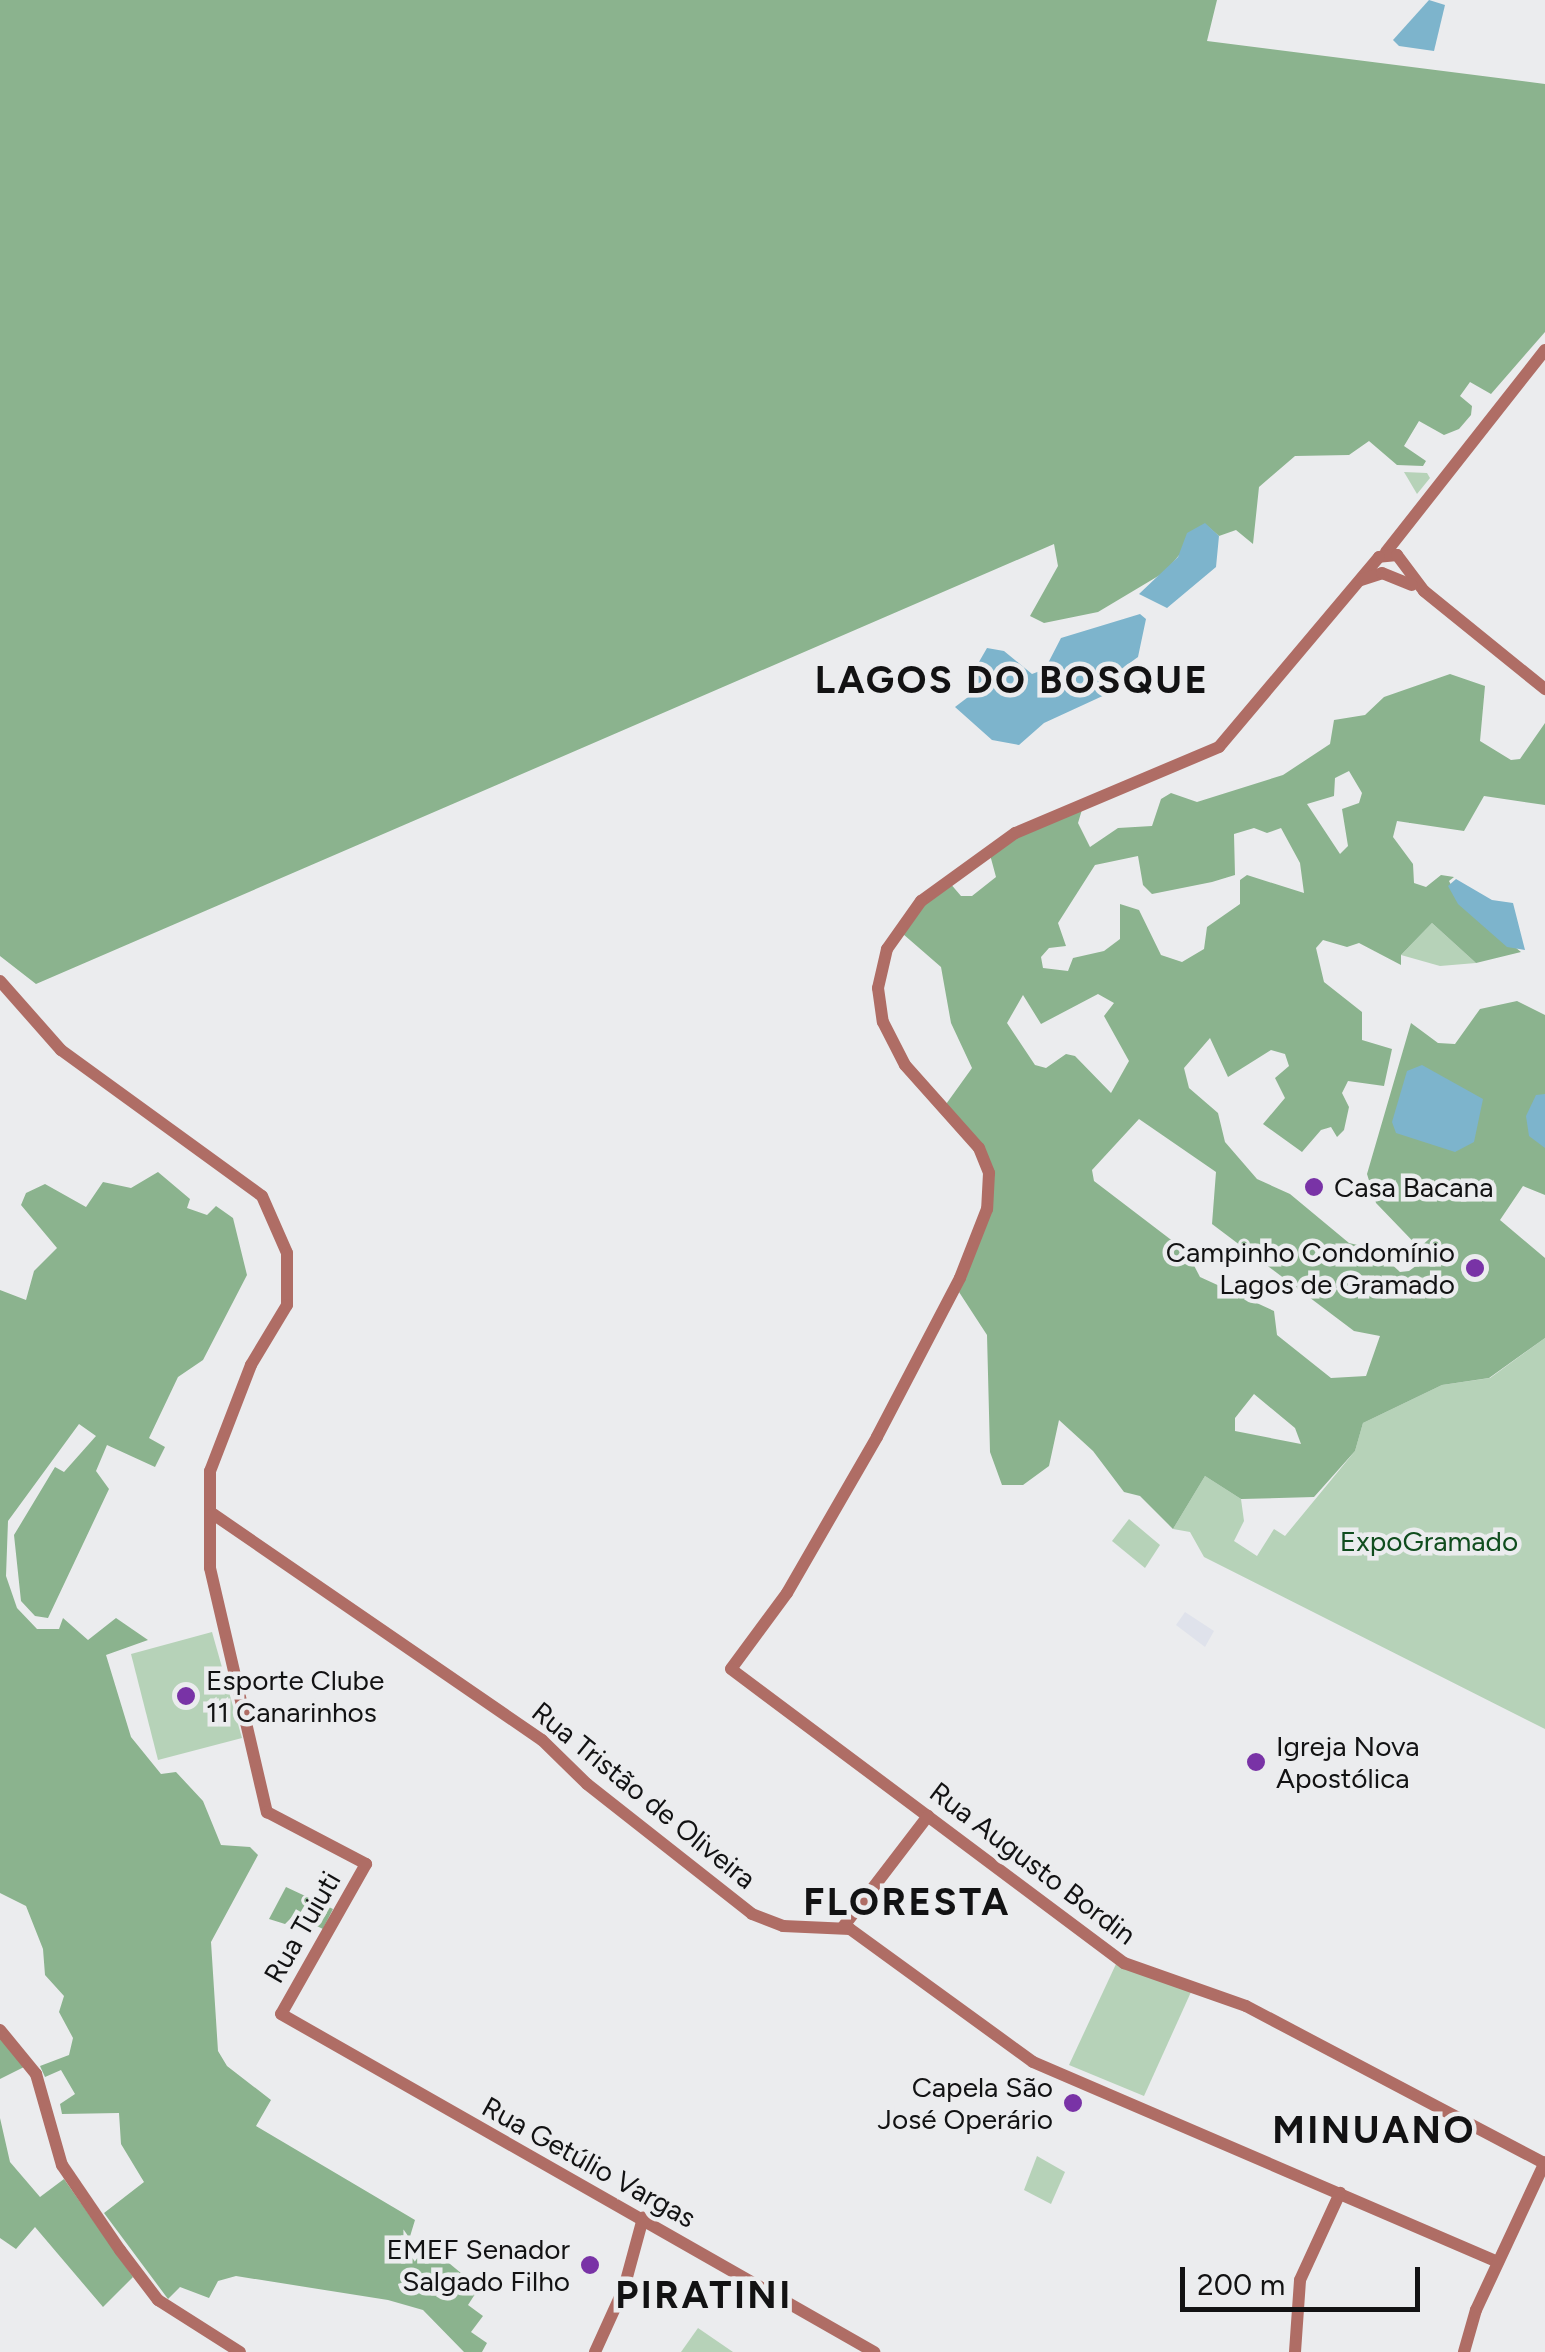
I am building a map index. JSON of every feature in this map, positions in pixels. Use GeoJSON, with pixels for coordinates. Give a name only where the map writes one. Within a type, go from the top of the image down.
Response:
{"type":"FeatureCollection","features":[{"type":"Feature","properties":{"kind":"street"},"geometry":{"type":"LineString","coordinates":[[1545,350],[1409,520],[1389,564],[1545,689]]}},
{"type":"Feature","properties":{"kind":"street"},"geometry":{"type":"LineString","coordinates":[[1409,520],[1412,498]]}},
{"type":"Feature","properties":{"kind":"street","name":"Rua Augusto Bordin"},"geometry":{"type":"LineString","coordinates":[[1389,564],[1359,581],[1220,747],[1014,833],[921,901],[887,948],[878,988],[884,1022],[905,1065],[979,1148],[988,1173],[987,1209],[960,1278],[877,1437],[786,1593],[731,1669],[1124,1963],[1246,2006],[1545,2163]]}},
{"type":"Feature","properties":{"kind":"street"},"geometry":{"type":"LineString","coordinates":[[0,981],[62,1050],[262,1196],[278,1225],[290,1297],[251,1365],[214,1458],[213,1514]]}},
{"type":"Feature","properties":{"kind":"street","name":"Rua Tuiuti"},"geometry":{"type":"LineString","coordinates":[[213,1514],[212,1587],[265,1807],[279,1822],[366,1864],[281,2014]]}},
{"type":"Feature","properties":{"kind":"street","name":"Rua Tristão de Oliveira"},"geometry":{"type":"LineString","coordinates":[[213,1514],[542,1740],[740,1907],[783,1926],[843,1927]]}},
{"type":"Feature","properties":{"kind":"street"},"geometry":{"type":"LineString","coordinates":[[928,1816],[843,1927],[1033,2062],[1498,2262]]}},
{"type":"Feature","properties":{"kind":"street","name":"Rua Getúlio Vargas"},"geometry":{"type":"LineString","coordinates":[[281,2014],[874,2352]]}},
{"type":"Feature","properties":{"kind":"street"},"geometry":{"type":"LineString","coordinates":[[0,2030],[36,2074],[54,2147],[76,2190],[158,2300],[240,2352]]}},
{"type":"Feature","properties":{"kind":"street"},"geometry":{"type":"LineString","coordinates":[[1464,2352],[1498,2262],[1545,2163]]}},
{"type":"Feature","properties":{"kind":"street"},"geometry":{"type":"LineString","coordinates":[[1295,2352],[1300,2280],[1340,2193]]}},
{"type":"Feature","properties":{"kind":"street"},"geometry":{"type":"LineString","coordinates":[[595,2352],[614,2314],[644,2218]]}},
{"type":"Feature","properties":{"kind":"shaded area"},"geometry":{"type":"Polygon","coordinates":[[[1185,1612],[1214,1631],[1205,1647],[1176,1625],[1185,1612]]]}},
{"type":"Feature","properties":{"kind":"green space"},"geometry":{"type":"Polygon","coordinates":[[[0,0],[1217,0],[1207,41],[1545,84],[1545,332],[1491,394],[1470,382],[1460,396],[1472,406],[1471,415],[1459,429],[1444,435],[1419,421],[1404,446],[1426,461],[1423,466],[1397,465],[1369,441],[1349,455],[1295,456],[1259,487],[1253,544],[1236,530],[1219,536],[1205,524],[1165,572],[1098,612],[1044,623],[1030,616],[1058,566],[1054,544],[36,984],[0,956],[0,0]]]}},
{"type":"Feature","properties":{"kind":"green space"},"geometry":{"type":"Polygon","coordinates":[[[1404,472],[1427,473],[1430,478],[1417,494],[1404,472]]]}},
{"type":"Feature","properties":{"kind":"green space"},"geometry":{"type":"Polygon","coordinates":[[[1450,674],[1485,686],[1480,741],[1511,760],[1520,759],[1545,723],[1545,805],[1484,796],[1464,831],[1397,821],[1393,837],[1413,864],[1414,883],[1426,887],[1441,875],[1454,877],[1449,881],[1459,900],[1521,952],[1476,963],[1432,923],[1401,955],[1401,965],[1359,943],[1347,947],[1323,940],[1316,948],[1324,982],[1362,1012],[1362,1040],[1392,1049],[1384,1086],[1348,1081],[1342,1093],[1349,1107],[1344,1130],[1337,1137],[1331,1127],[1321,1130],[1302,1152],[1263,1124],[1285,1098],[1275,1078],[1289,1066],[1285,1054],[1271,1050],[1228,1077],[1210,1038],[1184,1068],[1189,1088],[1218,1113],[1225,1142],[1257,1179],[1290,1194],[1349,1243],[1375,1249],[1400,1272],[1409,1271],[1428,1257],[1376,1203],[1367,1174],[1411,1023],[1438,1043],[1455,1044],[1480,1009],[1517,1001],[1545,1015],[1545,1195],[1523,1186],[1500,1220],[1545,1258],[1545,1338],[1489,1378],[1442,1385],[1363,1423],[1355,1451],[1314,1497],[1241,1499],[1205,1476],[1173,1529],[1140,1496],[1124,1492],[1093,1451],[1059,1420],[1049,1466],[1023,1485],[1002,1485],[990,1452],[987,1335],[959,1292],[978,1240],[989,1173],[944,1107],[972,1068],[951,1023],[941,967],[903,934],[921,901],[949,882],[961,896],[972,896],[996,877],[989,851],[1084,803],[1078,823],[1090,847],[1118,828],[1152,826],[1161,799],[1171,793],[1197,802],[1283,775],[1330,744],[1334,720],[1365,715],[1384,697],[1450,674]],[[1349,771],[1335,778],[1334,796],[1307,804],[1340,854],[1348,846],[1342,809],[1359,803],[1362,793],[1349,771]],[[1254,828],[1234,834],[1235,875],[1212,882],[1152,894],[1143,885],[1138,856],[1095,865],[1058,923],[1066,946],[1049,948],[1041,957],[1043,968],[1068,971],[1073,958],[1104,951],[1120,939],[1120,904],[1139,910],[1161,955],[1182,962],[1204,949],[1207,927],[1240,904],[1240,880],[1247,875],[1304,893],[1300,863],[1281,828],[1267,833],[1254,828]],[[1098,994],[1041,1024],[1023,995],[1007,1023],[1035,1065],[1046,1068],[1066,1054],[1075,1056],[1111,1093],[1129,1061],[1104,1016],[1114,1003],[1098,994]],[[1139,1119],[1092,1170],[1094,1181],[1187,1252],[1200,1277],[1274,1311],[1277,1335],[1331,1378],[1366,1376],[1380,1336],[1354,1331],[1212,1224],[1216,1172],[1139,1119]],[[1254,1394],[1235,1418],[1235,1431],[1301,1444],[1295,1428],[1254,1394]]]}},
{"type":"Feature","properties":{"kind":"green space"},"geometry":{"type":"Polygon","coordinates":[[[1432,923],[1476,963],[1440,966],[1401,955],[1432,923]]]}},
{"type":"Feature","properties":{"kind":"green space"},"geometry":{"type":"Polygon","coordinates":[[[158,1172],[190,1199],[187,1208],[207,1215],[216,1206],[233,1218],[247,1275],[203,1360],[178,1377],[149,1438],[165,1447],[155,1467],[107,1445],[96,1471],[109,1489],[48,1618],[35,1616],[21,1601],[14,1535],[55,1467],[64,1472],[96,1436],[79,1424],[8,1521],[6,1576],[17,1608],[37,1629],[59,1629],[63,1618],[88,1640],[116,1618],[148,1640],[106,1655],[131,1737],[161,1774],[176,1772],[203,1801],[221,1845],[250,1847],[258,1855],[211,1942],[218,2051],[227,2066],[271,2100],[256,2126],[415,2220],[408,2243],[432,2249],[479,2288],[468,2305],[483,2316],[471,2332],[487,2343],[482,2352],[464,2352],[423,2310],[388,2300],[236,2276],[218,2281],[209,2298],[180,2287],[168,2299],[104,2213],[144,2182],[121,2144],[119,2113],[62,2114],[60,2104],[75,2094],[61,2070],[45,2077],[40,2066],[69,2055],[73,2038],[59,2012],[64,1996],[45,1975],[43,1949],[26,1906],[0,1893],[0,1290],[26,1300],[34,1271],[57,1248],[21,1205],[26,1193],[45,1184],[86,1207],[103,1182],[131,1188],[158,1172]]]}},
{"type":"Feature","properties":{"kind":"green space","name":"ExpoGramado"},"geometry":{"type":"Polygon","coordinates":[[[1545,1338],[1545,1729],[1204,1557],[1190,1532],[1173,1529],[1205,1476],[1241,1499],[1244,1521],[1234,1541],[1257,1556],[1274,1529],[1285,1536],[1355,1451],[1363,1423],[1442,1385],[1490,1378],[1545,1338]]]}},
{"type":"Feature","properties":{"kind":"green space"},"geometry":{"type":"Polygon","coordinates":[[[1129,1519],[1160,1545],[1145,1568],[1112,1541],[1129,1519]]]}},
{"type":"Feature","properties":{"kind":"green space","name":"Esporte Clube 11 Canarinhos"},"geometry":{"type":"Polygon","coordinates":[[[212,1632],[242,1738],[158,1760],[131,1654],[212,1632]]]}},
{"type":"Feature","properties":{"kind":"green space"},"geometry":{"type":"Polygon","coordinates":[[[286,1887],[333,1909],[323,1929],[294,1915],[285,1924],[269,1919],[286,1887]]]}},
{"type":"Feature","properties":{"kind":"green space"},"geometry":{"type":"Polygon","coordinates":[[[1116,1964],[1191,1992],[1144,2096],[1069,2065],[1116,1964]]]}},
{"type":"Feature","properties":{"kind":"green space"},"geometry":{"type":"Polygon","coordinates":[[[0,2038],[28,2065],[0,2079],[0,2038]]]}},
{"type":"Feature","properties":{"kind":"green space"},"geometry":{"type":"Polygon","coordinates":[[[0,2118],[10,2162],[40,2197],[64,2179],[133,2277],[103,2307],[35,2227],[16,2249],[0,2238],[0,2118]]]}},
{"type":"Feature","properties":{"kind":"green space"},"geometry":{"type":"Polygon","coordinates":[[[1037,2156],[1065,2172],[1051,2204],[1024,2190],[1037,2156]]]}},
{"type":"Feature","properties":{"kind":"green space"},"geometry":{"type":"Polygon","coordinates":[[[698,2328],[733,2352],[681,2352],[698,2328]]]}},
{"type":"Feature","properties":{"kind":"water"},"geometry":{"type":"Polygon","coordinates":[[[1429,0],[1445,5],[1434,51],[1399,46],[1393,40],[1429,0]]]}},
{"type":"Feature","properties":{"kind":"water"},"geometry":{"type":"Polygon","coordinates":[[[1205,523],[1219,536],[1216,567],[1167,608],[1139,594],[1178,557],[1187,533],[1205,523]]]}},
{"type":"Feature","properties":{"kind":"water"},"geometry":{"type":"Polygon","coordinates":[[[1140,614],[1146,619],[1138,657],[1120,670],[1120,688],[1044,723],[1019,745],[992,740],[955,707],[976,691],[972,674],[987,648],[1004,651],[1032,674],[1045,669],[1061,638],[1140,614]]]}},
{"type":"Feature","properties":{"kind":"water"},"geometry":{"type":"Polygon","coordinates":[[[1456,879],[1492,900],[1513,903],[1525,950],[1507,947],[1458,904],[1448,886],[1456,879]]]}},
{"type":"Feature","properties":{"kind":"water"},"geometry":{"type":"Polygon","coordinates":[[[1422,1065],[1483,1099],[1474,1142],[1455,1152],[1396,1133],[1392,1122],[1407,1071],[1422,1065]]]}},
{"type":"Feature","properties":{"kind":"water"},"geometry":{"type":"Polygon","coordinates":[[[1545,1094],[1545,1148],[1529,1136],[1526,1116],[1536,1095],[1545,1094]]]}},
{"type":"Feature","properties":{"kind":"place","name":"Casa Bacana"},"geometry":{"type":"Point","coordinates":[1314,1187]}},
{"type":"Feature","properties":{"kind":"place","name":"Campinho Condomínio Lagos de Gramado"},"geometry":{"type":"Point","coordinates":[1475,1268]}},
{"type":"Feature","properties":{"kind":"place","name":"Esporte Clube 11 Canarinhos"},"geometry":{"type":"Point","coordinates":[186,1696]}},
{"type":"Feature","properties":{"kind":"place","name":"Igreja Nova Apostólica"},"geometry":{"type":"Point","coordinates":[1256,1762]}},
{"type":"Feature","properties":{"kind":"place","name":"Capela São José Operário"},"geometry":{"type":"Point","coordinates":[1073,2103]}},
{"type":"Feature","properties":{"kind":"place","name":"EMEF Senador Salgado Filho"},"geometry":{"type":"Point","coordinates":[590,2265]}},
{"type":"Feature","properties":{"kind":"district","name":"LAGOS DO BOSQUE"},"geometry":{"type":"Point","coordinates":[1012,681]}},
{"type":"Feature","properties":{"kind":"district","name":"FLORESTA"},"geometry":{"type":"Point","coordinates":[907,1903]}},
{"type":"Feature","properties":{"kind":"district","name":"MINUANO"},"geometry":{"type":"Point","coordinates":[1374,2131]}},
{"type":"Feature","properties":{"kind":"district","name":"PIRATINI"},"geometry":{"type":"Point","coordinates":[704,2296]}}]}
